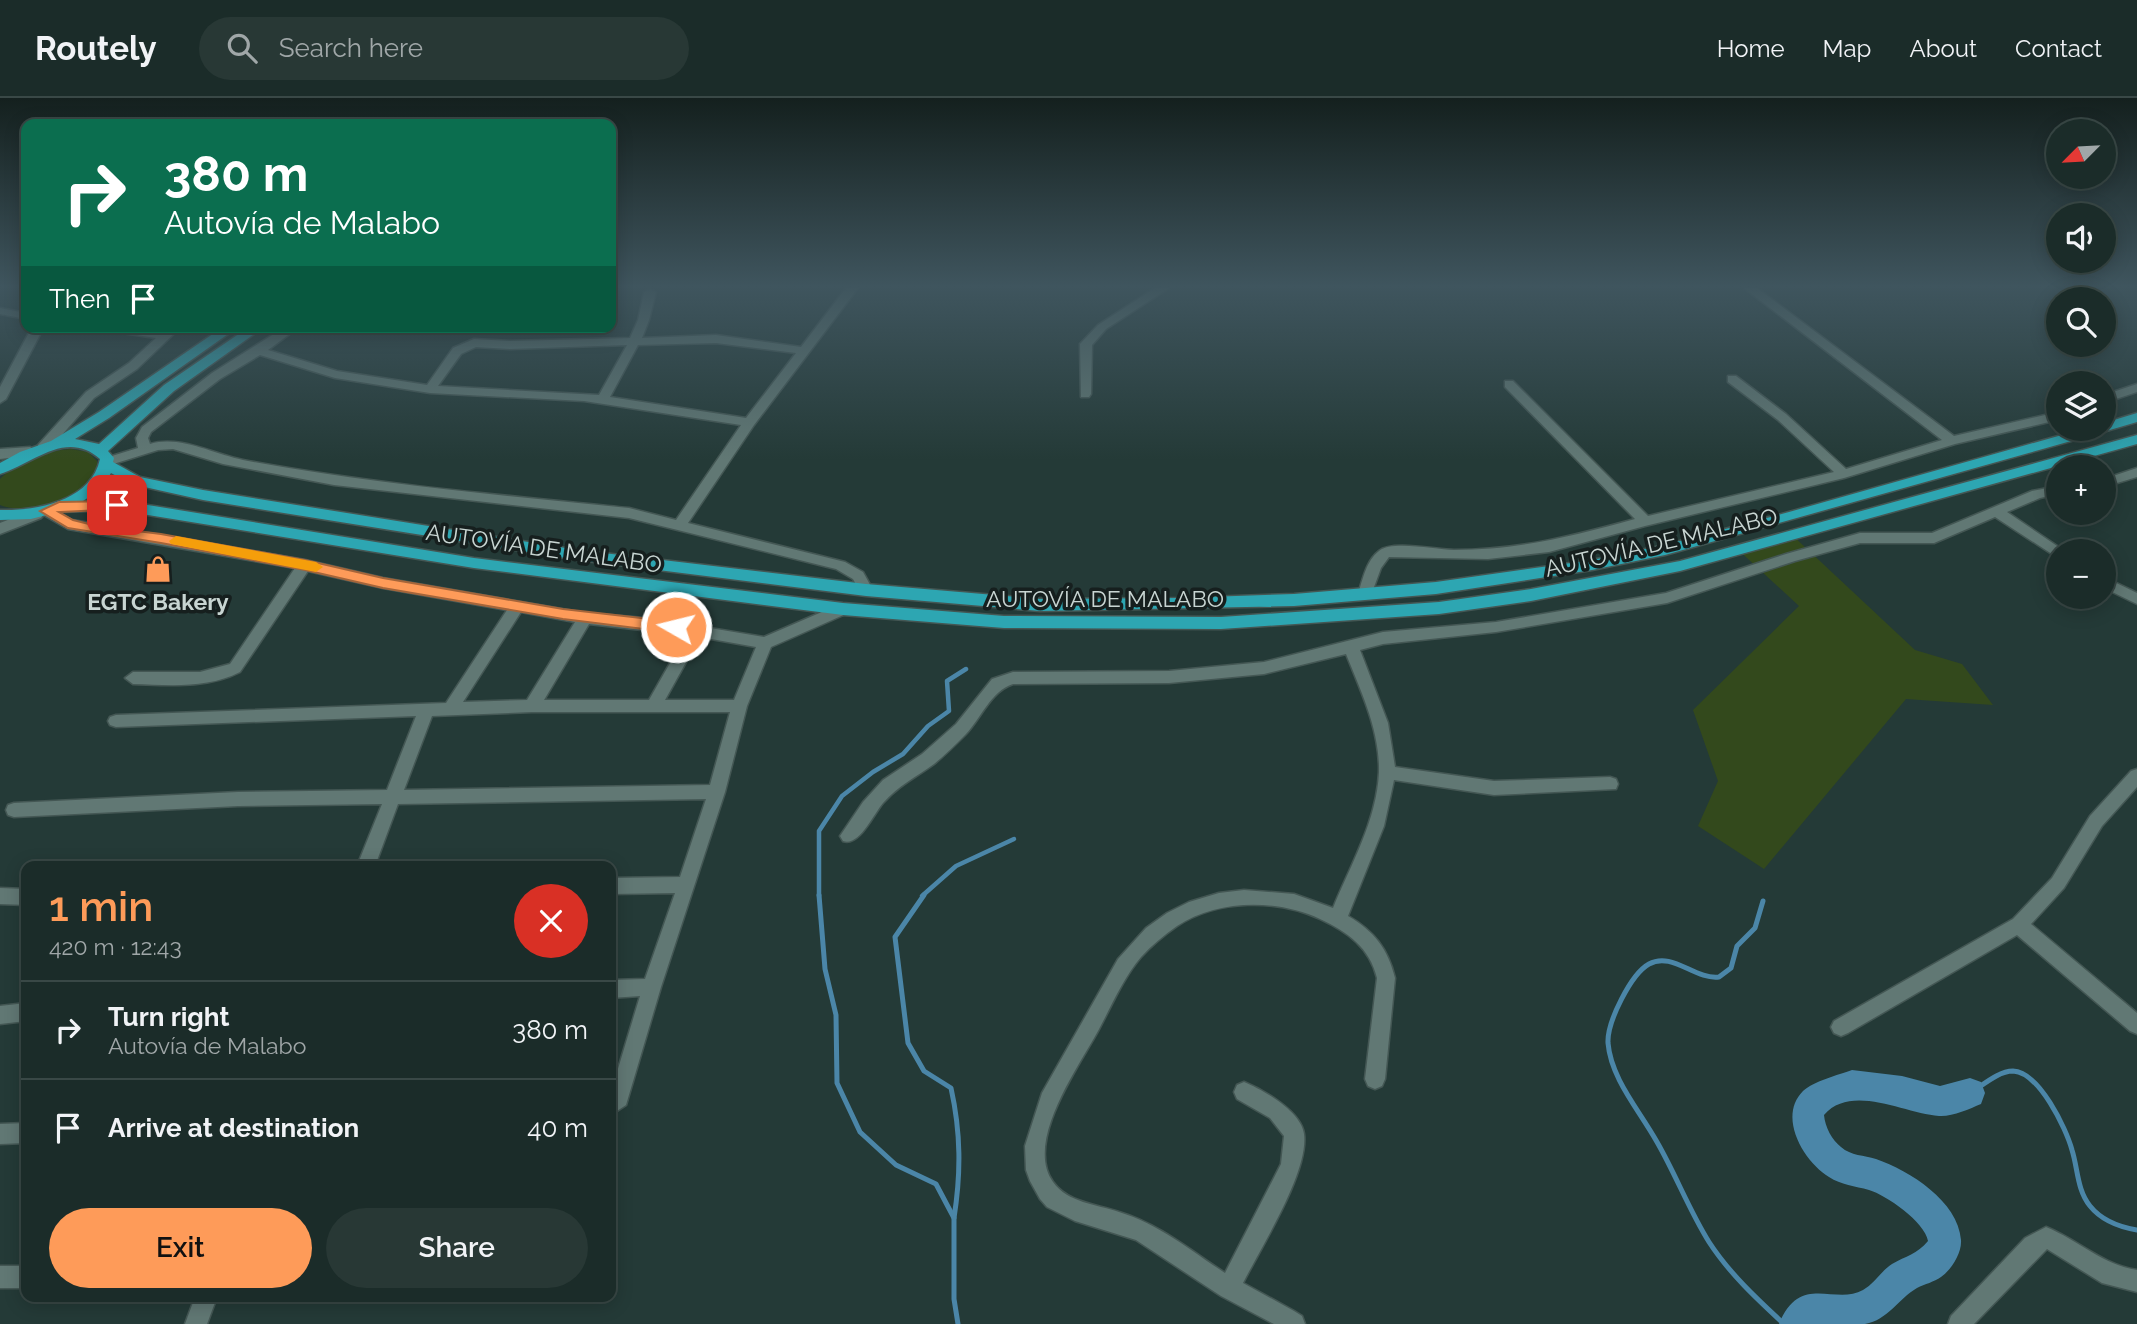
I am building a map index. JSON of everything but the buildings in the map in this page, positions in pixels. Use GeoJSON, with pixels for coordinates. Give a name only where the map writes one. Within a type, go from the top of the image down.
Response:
{"type":"FeatureCollection","features":[{"type":"Feature","properties":{"kind":"main road"},"geometry":{"type":"LineString","coordinates":[[0,469],[104,415],[206,345]]}},
{"type":"Feature","properties":{"kind":"main road"},"geometry":{"type":"LineString","coordinates":[[0,529],[47,510],[92,487],[103,476],[105,459],[169,387],[231,345]]}},
{"type":"Feature","properties":{"kind":"main road"},"geometry":{"type":"LineString","coordinates":[[2116,423],[2137,417]]}},
{"type":"Feature","properties":{"kind":"main road","name":"AUTOVÍA DE MALABO"},"geometry":{"type":"LineString","coordinates":[[0,514],[117,505],[474,563],[843,609],[1004,622],[1221,623],[1438,608],[1531,596],[1680,566],[2137,439]]}},
{"type":"Feature","properties":{"kind":"main road","name":"AUTOVÍA DE MALABO"},"geometry":{"type":"LineString","coordinates":[[42,448],[89,444],[136,481],[163,488],[398,528],[578,555],[866,590],[1040,604],[1294,600],[1436,588],[1592,565],[1665,550],[2055,441]]}},
{"type":"Feature","properties":{"kind":"main road"},"geometry":{"type":"LineString","coordinates":[[0,453],[42,448]]}},
{"type":"Feature","properties":{"kind":"street"},"geometry":{"type":"LineString","coordinates":[[0,399],[28,345]]}},
{"type":"Feature","properties":{"kind":"street"},"geometry":{"type":"LineString","coordinates":[[42,448],[90,395],[133,366],[157,345]]}},
{"type":"Feature","properties":{"kind":"street"},"geometry":{"type":"LineString","coordinates":[[145,451],[142,438],[146,430],[216,376],[266,345]]}},
{"type":"Feature","properties":{"kind":"street"},"geometry":{"type":"LineString","coordinates":[[430,389],[457,351],[466,345]]}},
{"type":"Feature","properties":{"kind":"street"},"geometry":{"type":"LineString","coordinates":[[603,400],[630,345]]}},
{"type":"Feature","properties":{"kind":"street"},"geometry":{"type":"LineString","coordinates":[[762,345],[804,351]]}},
{"type":"Feature","properties":{"kind":"street"},"geometry":{"type":"LineString","coordinates":[[680,525],[749,422],[808,345]]}},
{"type":"Feature","properties":{"kind":"street"},"geometry":{"type":"LineString","coordinates":[[1085,394],[1086,345]]}},
{"type":"Feature","properties":{"kind":"street"},"geometry":{"type":"LineString","coordinates":[[1826,345],[1952,441]]}},
{"type":"Feature","properties":{"kind":"street"},"geometry":{"type":"LineString","coordinates":[[258,351],[335,374],[430,389],[603,400],[749,422]]}},
{"type":"Feature","properties":{"kind":"street"},"geometry":{"type":"LineString","coordinates":[[1732,379],[1782,417],[1844,474]]}},
{"type":"Feature","properties":{"kind":"street"},"geometry":{"type":"LineString","coordinates":[[1509,384],[1645,521]]}},
{"type":"Feature","properties":{"kind":"street"},"geometry":{"type":"LineString","coordinates":[[2116,396],[2137,388]]}},
{"type":"Feature","properties":{"kind":"street"},"geometry":{"type":"LineString","coordinates":[[1365,594],[1374,567],[1385,553],[1398,551],[1451,555],[1549,547],[1645,521],[1844,474],[1952,441],[2046,419]]}},
{"type":"Feature","properties":{"kind":"street"},"geometry":{"type":"LineString","coordinates":[[105,459],[166,444],[223,460],[334,481],[614,510],[840,565],[858,576],[866,590]]}},
{"type":"Feature","properties":{"kind":"street"},"geometry":{"type":"LineString","coordinates":[[2116,479],[2137,472]]}},
{"type":"Feature","properties":{"kind":"street"},"geometry":{"type":"LineString","coordinates":[[849,836],[869,807],[889,785],[928,759],[962,728],[997,683],[1013,678],[1169,677],[1264,668],[1382,638],[1496,627],[1667,598],[1791,557],[1860,538],[1934,538],[2046,493]]}},
{"type":"Feature","properties":{"kind":"street"},"geometry":{"type":"LineString","coordinates":[[47,510],[68,524],[161,538],[305,565],[383,583],[585,618],[656,624],[765,643],[843,609]]}},
{"type":"Feature","properties":{"kind":"street"},"geometry":{"type":"LineString","coordinates":[[1996,511],[2046,545]]}},
{"type":"Feature","properties":{"kind":"street"},"geometry":{"type":"LineString","coordinates":[[133,678],[212,677],[226,674],[235,667],[305,565]]}},
{"type":"Feature","properties":{"kind":"street"},"geometry":{"type":"LineString","coordinates":[[2116,588],[2137,599]]}},
{"type":"Feature","properties":{"kind":"street"},"geometry":{"type":"LineString","coordinates":[[450,710],[517,606]]}},
{"type":"Feature","properties":{"kind":"street"},"geometry":{"type":"LineString","coordinates":[[532,706],[585,618]]}},
{"type":"Feature","properties":{"kind":"street"},"geometry":{"type":"LineString","coordinates":[[654,704],[696,630]]}},
{"type":"Feature","properties":{"kind":"street"},"geometry":{"type":"LineString","coordinates":[[616,1101],[717,792],[739,706],[765,643]]}},
{"type":"Feature","properties":{"kind":"street"},"geometry":{"type":"LineString","coordinates":[[1338,918],[1380,809],[1387,772],[1374,702],[1351,647]]}},
{"type":"Feature","properties":{"kind":"street"},"geometry":{"type":"LineString","coordinates":[[116,721],[532,706],[739,706]]}},
{"type":"Feature","properties":{"kind":"street"},"geometry":{"type":"LineString","coordinates":[[368,861],[426,710]]}},
{"type":"Feature","properties":{"kind":"street"},"geometry":{"type":"LineString","coordinates":[[1387,772],[1494,788],[1610,784]]}},
{"type":"Feature","properties":{"kind":"street"},"geometry":{"type":"LineString","coordinates":[[1841,1027],[2019,925],[2058,883],[2096,821],[2137,776]]}},
{"type":"Feature","properties":{"kind":"street"},"geometry":{"type":"LineString","coordinates":[[14,810],[238,799],[717,792]]}},
{"type":"Feature","properties":{"kind":"street"},"geometry":{"type":"LineString","coordinates":[[616,886],[687,885]]}},
{"type":"Feature","properties":{"kind":"street"},"geometry":{"type":"LineString","coordinates":[[1294,1324],[1278,1312],[1229,1287],[1159,1241],[1128,1225],[1068,1207],[1047,1192],[1038,1174],[1034,1148],[1039,1125],[1049,1100],[1134,952],[1166,922],[1216,901],[1263,895],[1287,900],[1338,918],[1368,938],[1384,962],[1386,978],[1376,1079]]}},
{"type":"Feature","properties":{"kind":"street"},"geometry":{"type":"LineString","coordinates":[[0,896],[21,897]]}},
{"type":"Feature","properties":{"kind":"street"},"geometry":{"type":"LineString","coordinates":[[2019,925],[2137,1026]]}},
{"type":"Feature","properties":{"kind":"street"},"geometry":{"type":"LineString","coordinates":[[616,989],[652,988]]}},
{"type":"Feature","properties":{"kind":"street"},"geometry":{"type":"LineString","coordinates":[[0,1014],[21,1012]]}},
{"type":"Feature","properties":{"kind":"street"},"geometry":{"type":"LineString","coordinates":[[1229,1287],[1291,1166],[1294,1133],[1277,1111],[1244,1092]]}},
{"type":"Feature","properties":{"kind":"street"},"geometry":{"type":"LineString","coordinates":[[0,1134],[21,1133]]}},
{"type":"Feature","properties":{"kind":"street"},"geometry":{"type":"LineString","coordinates":[[1959,1324],[2033,1246],[2046,1238],[2064,1244],[2088,1265],[2124,1280],[2137,1281]]}},
{"type":"Feature","properties":{"kind":"street"},"geometry":{"type":"LineString","coordinates":[[0,1277],[21,1276]]}},
{"type":"Feature","properties":{"kind":"street"},"geometry":{"type":"LineString","coordinates":[[196,1324],[204,1302]]}},
{"type":"Feature","properties":{"kind":"green space"},"geometry":{"type":"Polygon","coordinates":[[[71,449],[88,452],[97,461],[95,473],[87,484],[60,501],[43,506],[12,508],[0,505],[0,479],[7,472],[33,458],[71,449]]]}},
{"type":"Feature","properties":{"kind":"green space"},"geometry":{"type":"Polygon","coordinates":[[[1790,533],[1915,650],[1962,664],[1993,705],[1906,699],[1764,869],[1698,826],[1718,781],[1693,710],[1799,606],[1734,546],[1790,533]]]}},
{"type":"Feature","properties":{"kind":"waterway"},"geometry":{"type":"LineString","coordinates":[[819,895],[819,831],[842,796],[873,772],[903,754],[928,726],[949,711],[947,681],[966,669]]}},
{"type":"Feature","properties":{"kind":"waterway"},"geometry":{"type":"LineString","coordinates":[[922,896],[956,866],[1014,839]]}},
{"type":"Feature","properties":{"kind":"waterway"},"geometry":{"type":"LineString","coordinates":[[819,895],[825,969],[836,1015],[837,1083],[860,1132],[896,1165],[936,1184],[954,1218]]}},
{"type":"Feature","properties":{"kind":"waterway"},"geometry":{"type":"LineString","coordinates":[[924,895],[895,937],[908,1043],[924,1071],[951,1088],[959,1153],[954,1218]]}},
{"type":"Feature","properties":{"kind":"waterway"},"geometry":{"type":"LineString","coordinates":[[1763,901],[1755,928],[1737,946],[1731,968],[1719,977],[1710,977],[1666,961],[1658,961],[1642,969],[1616,1011],[1608,1043],[1620,1082],[1657,1142],[1709,1242],[1734,1275],[1784,1324]]}},
{"type":"Feature","properties":{"kind":"waterway"},"geometry":{"type":"LineString","coordinates":[[1970,1093],[2007,1072],[2023,1074],[2032,1081],[2042,1091],[2064,1129],[2080,1186],[2090,1206],[2111,1222],[2137,1230]]}},
{"type":"Feature","properties":{"kind":"waterway"},"geometry":{"type":"LineString","coordinates":[[1796,1324],[1808,1312],[1826,1309],[1851,1311],[1873,1304],[1903,1277],[1931,1264],[1945,1246],[1944,1232],[1934,1216],[1904,1190],[1875,1175],[1843,1168],[1827,1157],[1809,1129],[1808,1112],[1815,1101],[1852,1085],[1902,1091],[1940,1101],[1970,1093]]}},
{"type":"Feature","properties":{"kind":"waterway"},"geometry":{"type":"LineString","coordinates":[[954,1218],[954,1299],[958,1324]]}},
{"type":"Feature","properties":{"kind":"slow traffic"},"geometry":{"type":"LineString","coordinates":[[176,541],[316,567]]}},
{"type":"Feature","properties":{"kind":"place","name":"EGTC Bakery"},"geometry":{"type":"Point","coordinates":[158,569]}},
{"type":"Feature","properties":{"kind":"route"},"geometry":{"type":"LineString","coordinates":[[117,505],[59,507],[47,511],[68,524],[161,538],[305,565],[383,583],[585,618],[676,627]]}}]}
